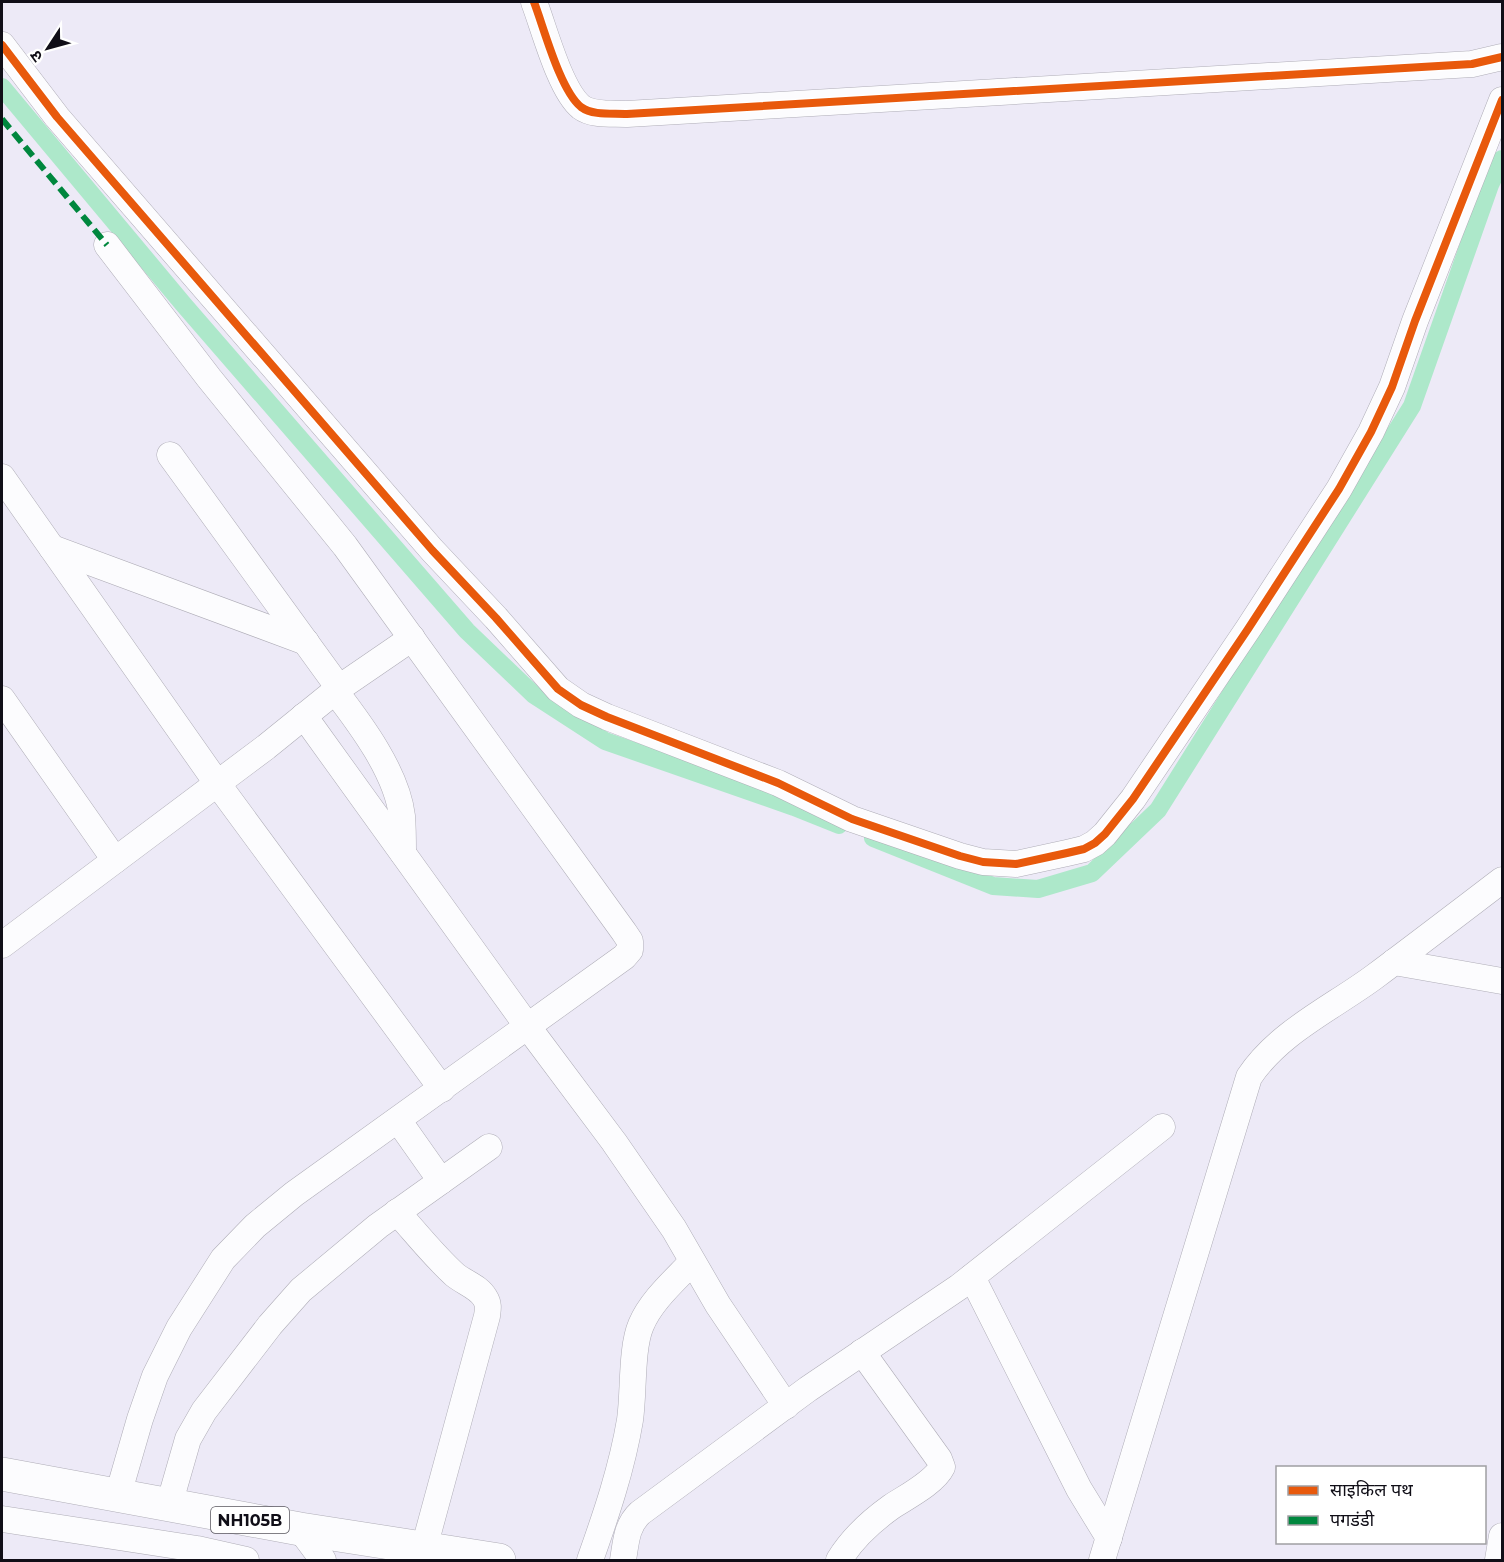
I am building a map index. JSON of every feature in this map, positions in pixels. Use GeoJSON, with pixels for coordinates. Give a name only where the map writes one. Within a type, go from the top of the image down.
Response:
{"type":"FeatureCollection","features":[{"type":"Feature","properties":{"kind":"highway","name":"NH105B"},"geometry":{"type":"LineString","coordinates":[[2,1474],[300,1529],[499,1560]]}},
{"type":"Feature","properties":{"kind":"street"},"geometry":{"type":"LineString","coordinates":[[534,2],[561,75],[573,97],[583,108],[598,113],[627,114],[1472,64],[1503,57]]}},
{"type":"Feature","properties":{"kind":"street"},"geometry":{"type":"LineString","coordinates":[[2,45],[57,117],[308,408],[432,550],[558,688],[580,705],[778,783],[852,819],[960,856],[983,862],[1016,864],[1084,849],[1105,834],[1133,799],[1340,489],[1392,387],[1415,321],[1503,100]]}},
{"type":"Feature","properties":{"kind":"street"},"geometry":{"type":"LineString","coordinates":[[107,245],[209,378],[345,546],[630,941],[630,950],[624,957],[294,1194],[255,1226],[223,1259],[179,1328],[155,1376],[118,1496]]}},
{"type":"Feature","properties":{"kind":"street"},"geometry":{"type":"LineString","coordinates":[[170,455],[306,642],[374,745],[391,780],[402,815],[403,853]]}},
{"type":"Feature","properties":{"kind":"street"},"geometry":{"type":"LineString","coordinates":[[2,477],[217,783],[442,1089]]}},
{"type":"Feature","properties":{"kind":"street"},"geometry":{"type":"LineString","coordinates":[[52,548],[306,642]]}},
{"type":"Feature","properties":{"kind":"street"},"geometry":{"type":"LineString","coordinates":[[2,945],[337,690],[412,638]]}},
{"type":"Feature","properties":{"kind":"street"},"geometry":{"type":"LineString","coordinates":[[2,699],[115,860]]}},
{"type":"Feature","properties":{"kind":"street"},"geometry":{"type":"LineString","coordinates":[[304,716],[528,1027],[614,1142],[674,1229],[718,1305],[786,1406]]}},
{"type":"Feature","properties":{"kind":"street"},"geometry":{"type":"LineString","coordinates":[[1106,1549],[1249,1077],[1260,1060],[1276,1045],[1394,962],[1503,880]]}},
{"type":"Feature","properties":{"kind":"street"},"geometry":{"type":"LineString","coordinates":[[1394,962],[1503,981]]}},
{"type":"Feature","properties":{"kind":"street"},"geometry":{"type":"LineString","coordinates":[[398,1120],[441,1181]]}},
{"type":"Feature","properties":{"kind":"street"},"geometry":{"type":"LineString","coordinates":[[622,1560],[628,1528],[633,1519],[786,1406],[972,1277],[1162,1127]]}},
{"type":"Feature","properties":{"kind":"street"},"geometry":{"type":"LineString","coordinates":[[169,1505],[188,1439],[204,1411],[245,1356],[301,1290],[331,1263],[397,1212],[489,1147]]}},
{"type":"Feature","properties":{"kind":"street"},"geometry":{"type":"LineString","coordinates":[[397,1212],[443,1263],[457,1276],[479,1290],[488,1305],[424,1548]]}},
{"type":"Feature","properties":{"kind":"street"},"geometry":{"type":"LineString","coordinates":[[590,1560],[605,1518],[630,1422],[635,1348],[640,1327],[657,1301],[692,1262]]}},
{"type":"Feature","properties":{"kind":"street"},"geometry":{"type":"LineString","coordinates":[[972,1277],[1079,1489],[1106,1549]]}},
{"type":"Feature","properties":{"kind":"street"},"geometry":{"type":"LineString","coordinates":[[839,1560],[847,1547],[867,1526],[932,1479],[942,1467],[939,1459],[862,1352]]}},
{"type":"Feature","properties":{"kind":"street"},"geometry":{"type":"LineString","coordinates":[[2,1519],[144,1550],[197,1549],[246,1560]]}},
{"type":"Feature","properties":{"kind":"street"},"geometry":{"type":"LineString","coordinates":[[300,1529],[320,1559]]}},
{"type":"Feature","properties":{"kind":"street"},"geometry":{"type":"LineString","coordinates":[[1498,1560],[1503,1536]]}},
{"type":"Feature","properties":{"kind":"waterway"},"geometry":{"type":"LineString","coordinates":[[2,87],[184,305],[467,631],[534,695],[605,741],[839,825]]}},
{"type":"Feature","properties":{"kind":"waterway"},"geometry":{"type":"LineString","coordinates":[[873,838],[993,886],[1038,889],[1092,873],[1158,810],[1412,406],[1490,185],[1502,159]]}},
{"type":"Feature","properties":{"kind":"marked path"},"geometry":{"type":"LineString","coordinates":[[2,119],[107,245]]}},
{"type":"Feature","properties":{"kind":"cycle path"},"geometry":{"type":"LineString","coordinates":[[534,2],[560,73],[573,99],[586,110],[603,113],[627,114],[1472,64],[1502,57]]}},
{"type":"Feature","properties":{"kind":"cycle path"},"geometry":{"type":"LineString","coordinates":[[2,45],[57,117],[432,550],[558,689],[581,705],[607,717],[778,783],[852,819],[960,856],[983,862],[1016,864],[1084,849],[1105,834],[1133,799],[1339,489],[1371,432],[1392,387],[1415,321],[1502,100]]}}]}
